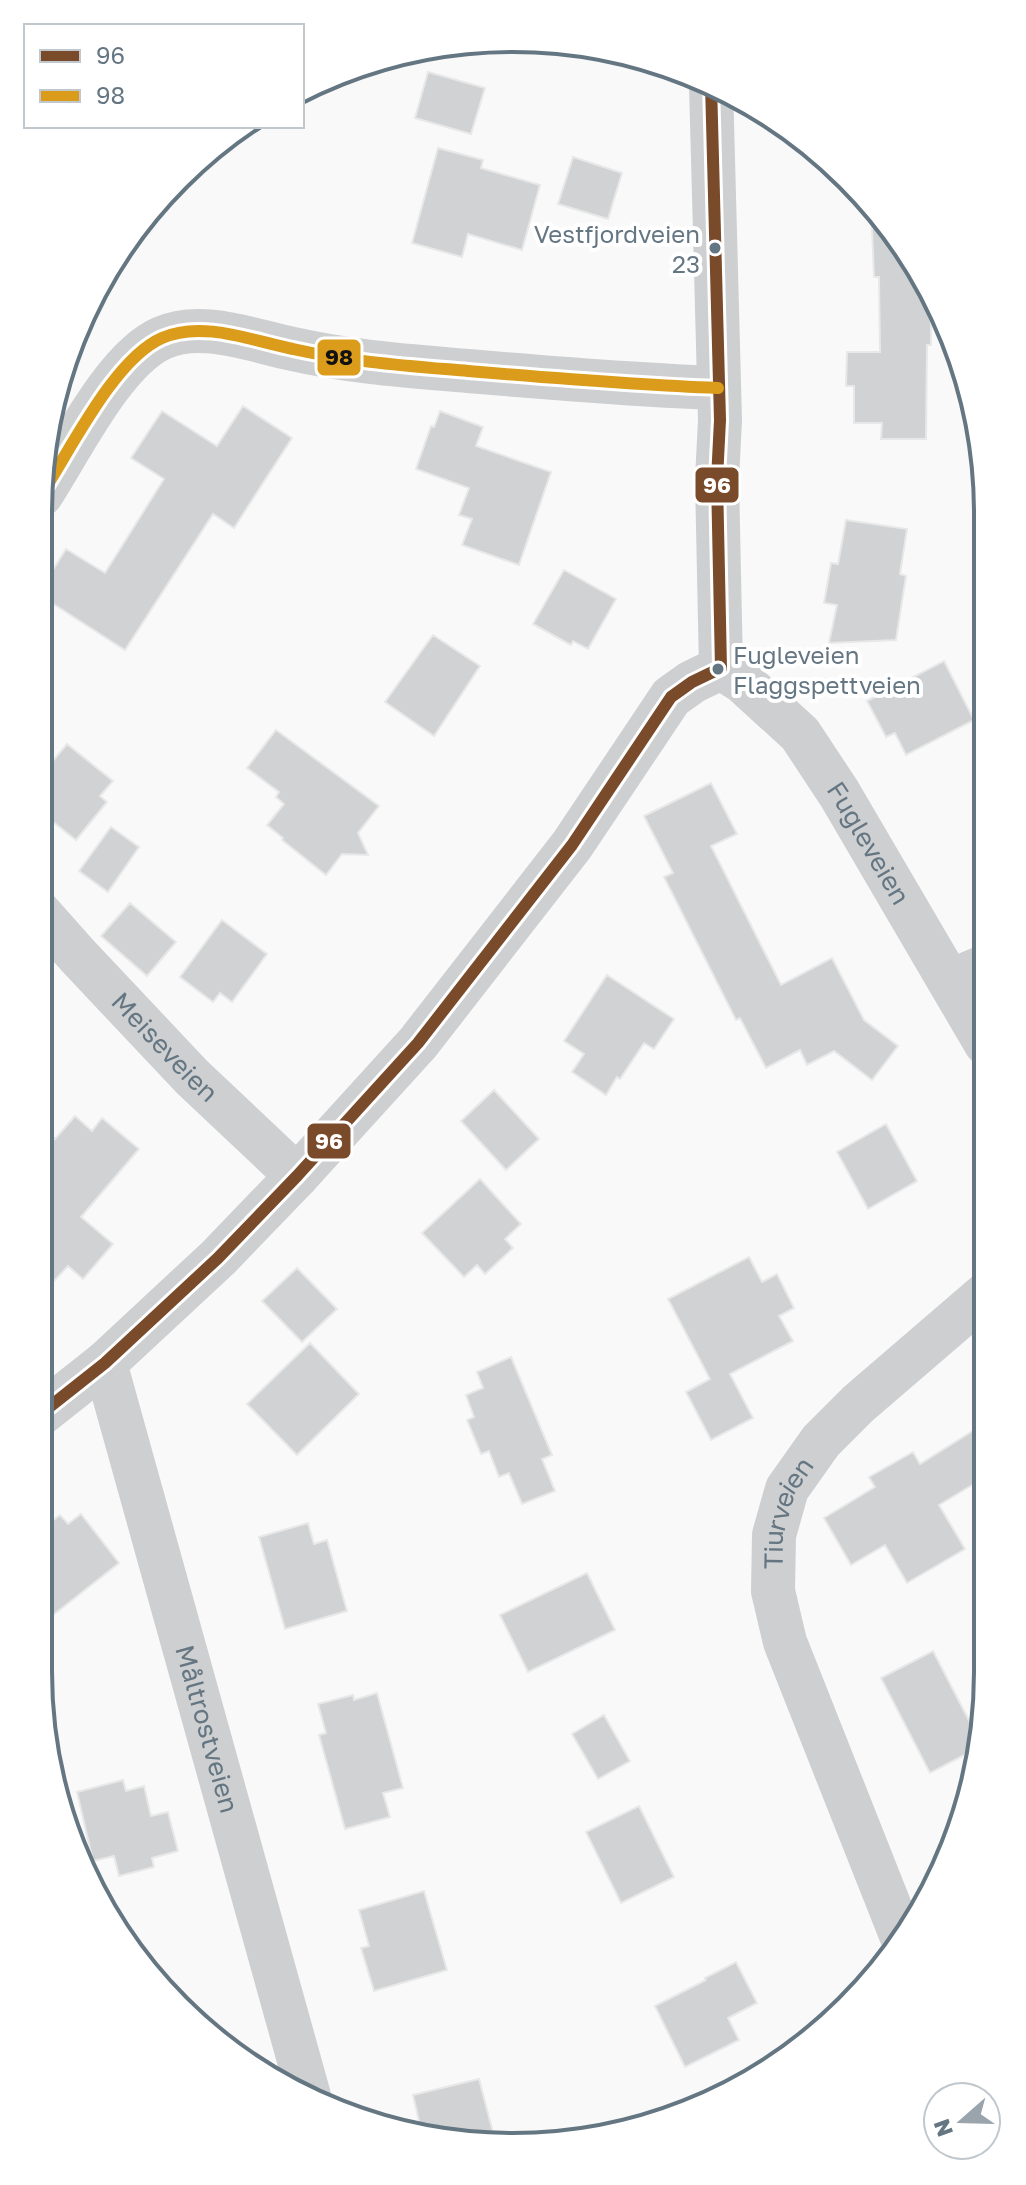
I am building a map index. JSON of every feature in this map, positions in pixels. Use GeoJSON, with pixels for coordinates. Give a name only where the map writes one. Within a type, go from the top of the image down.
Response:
{"type":"FeatureCollection","features":[{"type":"Feature","properties":{"kind":"street"},"geometry":{"type":"LineString","coordinates":[[52,1405],[105,1363],[218,1258],[418,1043],[572,845],[671,697],[692,682],[721,668],[717,479],[720,420],[711,97]]}},
{"type":"Feature","properties":{"kind":"street"},"geometry":{"type":"LineString","coordinates":[[54,474],[108,388],[139,351],[163,337],[190,331],[216,332],[317,355],[421,367],[628,385],[718,388]]}},
{"type":"Feature","properties":{"kind":"street","name":"Fugleveien"},"geometry":{"type":"LineString","coordinates":[[721,668],[743,682],[800,734],[968,973],[974,997]]}},
{"type":"Feature","properties":{"kind":"street","name":"Meiseveien"},"geometry":{"type":"LineString","coordinates":[[52,927],[192,1077],[297,1176]]}},
{"type":"Feature","properties":{"kind":"street","name":"Tiurveien"},"geometry":{"type":"LineString","coordinates":[[897,1926],[785,1642],[773,1591],[774,1535],[787,1489],[821,1441],[858,1404],[974,1304]]}},
{"type":"Feature","properties":{"kind":"street","name":"Måltrostveien"},"geometry":{"type":"LineString","coordinates":[[105,1363],[305,2083]]}},
{"type":"Feature","properties":{"kind":"building"},"geometry":{"type":"Polygon","coordinates":[[[428,72],[485,88],[471,134],[415,118],[428,72]]]}},
{"type":"Feature","properties":{"kind":"building"},"geometry":{"type":"Polygon","coordinates":[[[438,148],[483,160],[481,168],[540,185],[522,250],[468,234],[462,257],[412,243],[438,148]]]}},
{"type":"Feature","properties":{"kind":"building"},"geometry":{"type":"Polygon","coordinates":[[[573,157],[622,173],[608,219],[558,204],[573,157]]]}},
{"type":"Feature","properties":{"kind":"building"},"geometry":{"type":"Polygon","coordinates":[[[872,223],[912,282],[931,320],[931,345],[927,345],[926,439],[881,439],[882,423],[854,423],[854,386],[846,386],[847,352],[880,352],[879,277],[874,277],[872,223]]]}},
{"type":"Feature","properties":{"kind":"building"},"geometry":{"type":"Polygon","coordinates":[[[243,406],[292,438],[234,528],[213,514],[125,650],[52,603],[52,572],[66,549],[105,573],[164,479],[131,458],[162,411],[217,446],[243,406]]]}},
{"type":"Feature","properties":{"kind":"building"},"geometry":{"type":"Polygon","coordinates":[[[440,411],[483,427],[476,446],[551,472],[519,565],[462,545],[472,519],[459,515],[469,488],[416,469],[431,426],[434,427],[440,411]]]}},
{"type":"Feature","properties":{"kind":"building"},"geometry":{"type":"Polygon","coordinates":[[[846,520],[907,529],[900,574],[906,576],[896,640],[829,643],[837,605],[824,603],[831,563],[838,564],[846,520]]]}},
{"type":"Feature","properties":{"kind":"building"},"geometry":{"type":"Polygon","coordinates":[[[564,570],[616,599],[588,649],[573,641],[571,645],[533,624],[564,570]]]}},
{"type":"Feature","properties":{"kind":"building"},"geometry":{"type":"Polygon","coordinates":[[[433,635],[480,666],[434,736],[385,702],[433,635]]]}},
{"type":"Feature","properties":{"kind":"building"},"geometry":{"type":"Polygon","coordinates":[[[944,661],[974,720],[906,755],[895,733],[886,737],[867,701],[944,661]]]}},
{"type":"Feature","properties":{"kind":"building"},"geometry":{"type":"Polygon","coordinates":[[[276,730],[379,806],[358,833],[368,855],[342,854],[326,875],[267,825],[284,804],[276,797],[279,792],[247,768],[276,730]]]}},
{"type":"Feature","properties":{"kind":"building"},"geometry":{"type":"Polygon","coordinates":[[[67,744],[113,781],[100,796],[107,802],[76,840],[52,821],[52,762],[67,744]]]}},
{"type":"Feature","properties":{"kind":"building"},"geometry":{"type":"Polygon","coordinates":[[[711,783],[737,834],[711,846],[781,985],[832,958],[864,1020],[898,1046],[872,1080],[834,1051],[807,1065],[800,1050],[766,1068],[740,1018],[736,1020],[664,877],[673,873],[644,816],[711,783]]]}},
{"type":"Feature","properties":{"kind":"building"},"geometry":{"type":"Polygon","coordinates":[[[111,827],[139,847],[108,892],[79,871],[111,827]]]}},
{"type":"Feature","properties":{"kind":"building"},"geometry":{"type":"Polygon","coordinates":[[[130,903],[176,942],[147,976],[101,936],[130,903]]]}},
{"type":"Feature","properties":{"kind":"building"},"geometry":{"type":"Polygon","coordinates":[[[222,920],[267,954],[232,1002],[220,993],[213,1002],[180,977],[222,920]]]}},
{"type":"Feature","properties":{"kind":"building"},"geometry":{"type":"Polygon","coordinates":[[[607,975],[674,1019],[654,1049],[644,1043],[606,1095],[572,1072],[584,1054],[564,1041],[607,975]]]}},
{"type":"Feature","properties":{"kind":"building"},"geometry":{"type":"Polygon","coordinates":[[[494,1090],[539,1139],[506,1170],[461,1121],[494,1090]]]}},
{"type":"Feature","properties":{"kind":"building"},"geometry":{"type":"Polygon","coordinates":[[[75,1116],[92,1131],[102,1118],[139,1149],[81,1217],[113,1244],[83,1279],[68,1266],[52,1283],[52,1137],[55,1139],[75,1116]]]}},
{"type":"Feature","properties":{"kind":"building"},"geometry":{"type":"Polygon","coordinates":[[[886,1124],[917,1181],[868,1209],[837,1152],[886,1124]]]}},
{"type":"Feature","properties":{"kind":"building"},"geometry":{"type":"Polygon","coordinates":[[[480,1179],[521,1224],[505,1239],[513,1248],[485,1274],[477,1265],[464,1277],[422,1233],[480,1179]]]}},
{"type":"Feature","properties":{"kind":"building"},"geometry":{"type":"Polygon","coordinates":[[[749,1257],[762,1282],[777,1274],[794,1308],[779,1316],[793,1341],[730,1374],[753,1418],[711,1440],[686,1392],[710,1379],[668,1299],[749,1257]]]}},
{"type":"Feature","properties":{"kind":"building"},"geometry":{"type":"Polygon","coordinates":[[[297,1268],[337,1309],[302,1342],[262,1301],[297,1268]]]}},
{"type":"Feature","properties":{"kind":"building"},"geometry":{"type":"Polygon","coordinates":[[[310,1343],[359,1394],[297,1455],[247,1404],[310,1343]]]}},
{"type":"Feature","properties":{"kind":"building"},"geometry":{"type":"Polygon","coordinates":[[[511,1357],[552,1455],[542,1459],[555,1491],[522,1504],[509,1473],[499,1477],[489,1451],[481,1454],[467,1420],[474,1417],[466,1395],[483,1388],[477,1372],[511,1357]]]}},
{"type":"Feature","properties":{"kind":"building"},"geometry":{"type":"Polygon","coordinates":[[[974,1430],[974,1484],[939,1505],[965,1549],[907,1583],[885,1545],[851,1565],[824,1518],[875,1487],[869,1477],[913,1452],[920,1464],[974,1430]]]}},
{"type":"Feature","properties":{"kind":"building"},"geometry":{"type":"Polygon","coordinates":[[[81,1514],[119,1563],[52,1616],[52,1521],[60,1515],[68,1524],[81,1514]]]}},
{"type":"Feature","properties":{"kind":"building"},"geometry":{"type":"Polygon","coordinates":[[[308,1523],[314,1544],[327,1540],[347,1611],[285,1629],[259,1537],[308,1523]]]}},
{"type":"Feature","properties":{"kind":"building"},"geometry":{"type":"Polygon","coordinates":[[[587,1573],[615,1630],[528,1672],[500,1615],[587,1573]]]}},
{"type":"Feature","properties":{"kind":"building"},"geometry":{"type":"Polygon","coordinates":[[[933,1651],[971,1724],[966,1754],[930,1773],[881,1678],[933,1651]]]}},
{"type":"Feature","properties":{"kind":"building"},"geometry":{"type":"Polygon","coordinates":[[[377,1693],[403,1788],[383,1793],[390,1817],[345,1829],[319,1735],[326,1733],[318,1704],[353,1695],[354,1700],[377,1693]]]}},
{"type":"Feature","properties":{"kind":"building"},"geometry":{"type":"Polygon","coordinates":[[[604,1715],[630,1761],[598,1779],[572,1734],[604,1715]]]}},
{"type":"Feature","properties":{"kind":"building"},"geometry":{"type":"Polygon","coordinates":[[[123,1780],[126,1791],[144,1786],[151,1816],[168,1812],[178,1851],[152,1858],[154,1867],[119,1876],[114,1856],[93,1861],[77,1792],[123,1780]]]}},
{"type":"Feature","properties":{"kind":"building"},"geometry":{"type":"Polygon","coordinates":[[[639,1806],[674,1877],[621,1903],[586,1832],[639,1806]]]}},
{"type":"Feature","properties":{"kind":"building"},"geometry":{"type":"Polygon","coordinates":[[[424,1891],[447,1970],[374,1991],[361,1948],[369,1946],[359,1910],[424,1891]]]}},
{"type":"Feature","properties":{"kind":"building"},"geometry":{"type":"Polygon","coordinates":[[[736,1962],[757,2003],[728,2018],[739,2040],[685,2067],[655,2006],[736,1962]]]}},
{"type":"Feature","properties":{"kind":"building"},"geometry":{"type":"Polygon","coordinates":[[[479,2079],[493,2132],[420,2123],[413,2095],[479,2079]]]}},
{"type":"Feature","properties":{"kind":"transit line","name":"96"},"geometry":{"type":"LineString","coordinates":[[52,1405],[105,1363],[218,1258],[418,1043],[572,845],[671,697],[692,682],[721,668],[717,479],[720,420],[711,97]]}},
{"type":"Feature","properties":{"kind":"transit line","name":"98"},"geometry":{"type":"LineString","coordinates":[[54,474],[94,408],[127,365],[144,349],[177,333],[210,331],[315,353],[402,365],[718,388]]}},
{"type":"Feature","properties":{"kind":"place","name":"Vestfjordveien 23"},"geometry":{"type":"Point","coordinates":[715,248]}},
{"type":"Feature","properties":{"kind":"place","name":"Fugleveien Flaggspettveien"},"geometry":{"type":"Point","coordinates":[718,669]}}]}
